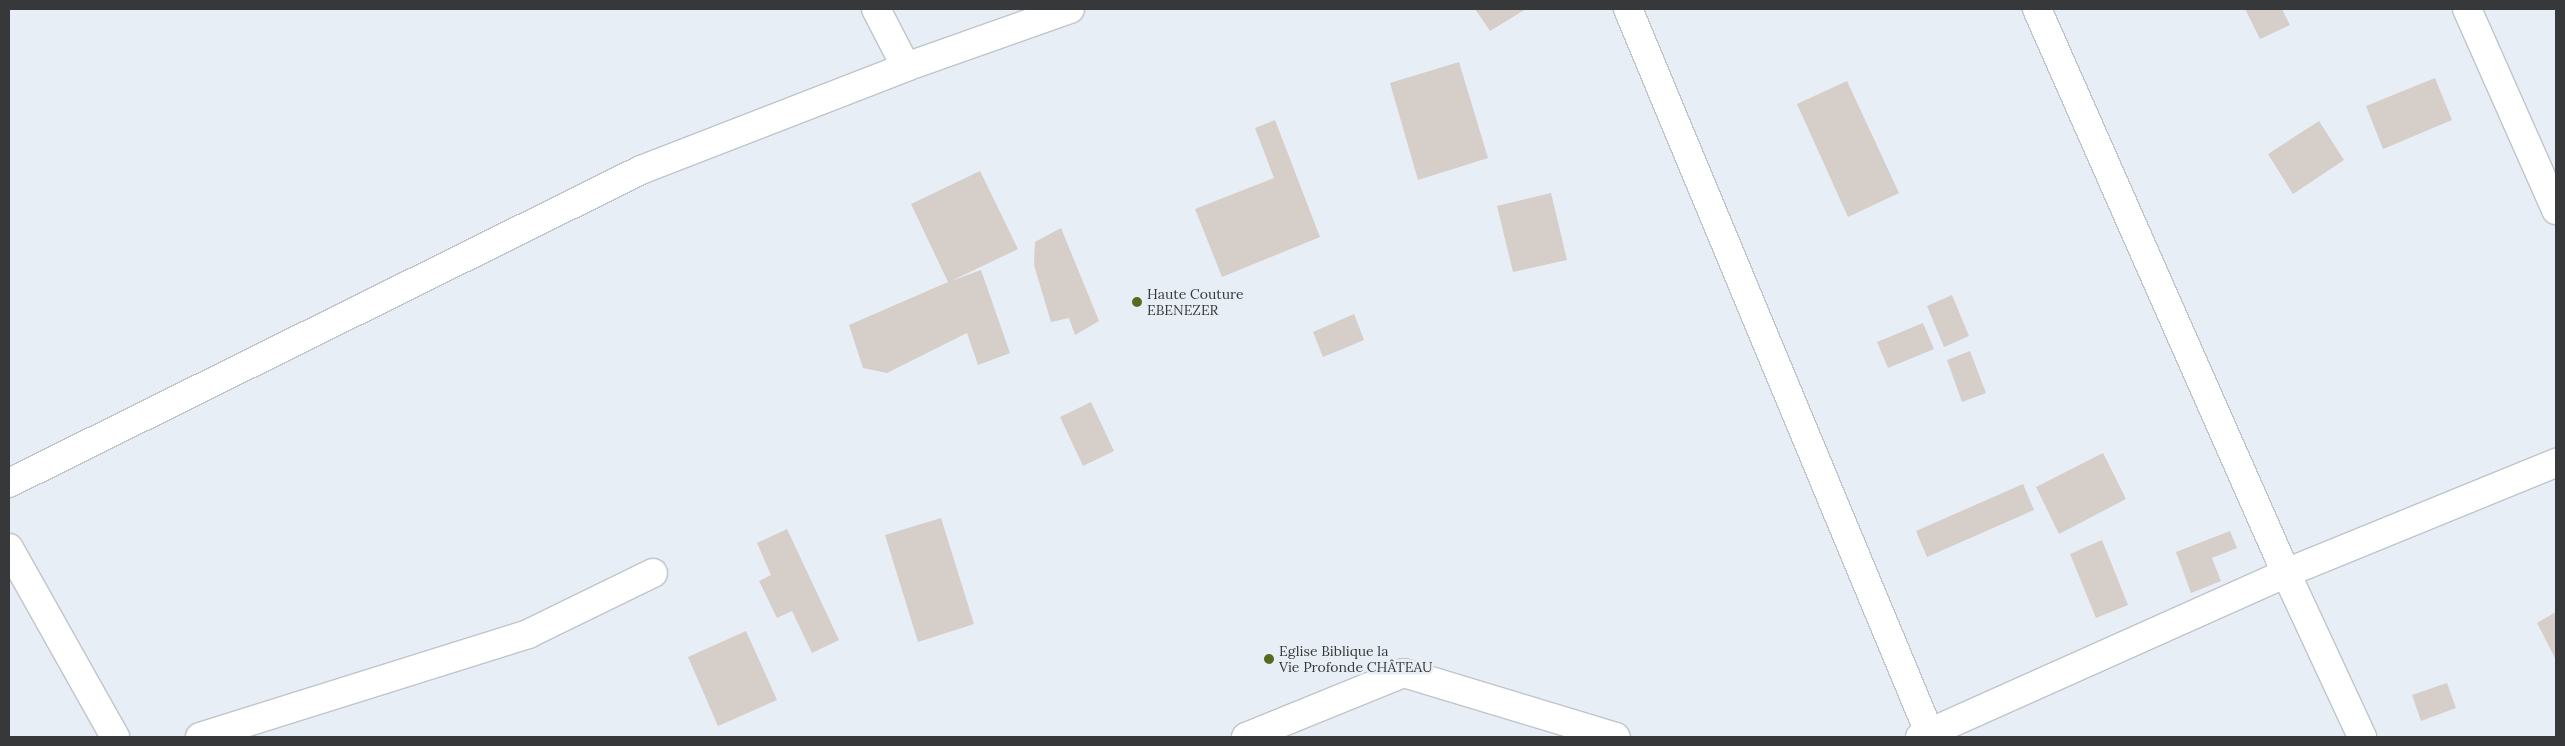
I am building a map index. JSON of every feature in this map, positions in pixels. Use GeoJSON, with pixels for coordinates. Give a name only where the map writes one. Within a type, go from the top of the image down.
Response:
{"type":"FeatureCollection","features":[{"type":"Feature","properties":{"kind":"street"},"geometry":{"type":"LineString","coordinates":[[876,9],[906,67]]}},
{"type":"Feature","properties":{"kind":"street"},"geometry":{"type":"LineString","coordinates":[[9,483],[641,170],[906,67],[1070,9]]}},
{"type":"Feature","properties":{"kind":"street"},"geometry":{"type":"LineString","coordinates":[[1628,9],[1926,736],[2286,573],[2556,463]]}},
{"type":"Feature","properties":{"kind":"street"},"geometry":{"type":"LineString","coordinates":[[2037,9],[2286,573],[2362,737]]}},
{"type":"Feature","properties":{"kind":"street"},"geometry":{"type":"LineString","coordinates":[[2467,9],[2556,210]]}},
{"type":"Feature","properties":{"kind":"street"},"geometry":{"type":"LineString","coordinates":[[9,548],[115,737]]}},
{"type":"Feature","properties":{"kind":"street"},"geometry":{"type":"LineString","coordinates":[[200,737],[528,634],[653,573]]}},
{"type":"Feature","properties":{"kind":"street"},"geometry":{"type":"LineString","coordinates":[[1246,737],[1404,674],[1616,737]]}},
{"type":"Feature","properties":{"kind":"building"},"geometry":{"type":"Polygon","coordinates":[[[1475,9],[1526,9],[1490,31],[1475,9]]]}},
{"type":"Feature","properties":{"kind":"building"},"geometry":{"type":"Polygon","coordinates":[[[2245,9],[2282,9],[2290,25],[2260,39],[2245,9]]]}},
{"type":"Feature","properties":{"kind":"building"},"geometry":{"type":"Polygon","coordinates":[[[1459,62],[1488,158],[1418,180],[1390,83],[1459,62]]]}},
{"type":"Feature","properties":{"kind":"building"},"geometry":{"type":"Polygon","coordinates":[[[2435,78],[2452,120],[2383,149],[2366,106],[2435,78]]]}},
{"type":"Feature","properties":{"kind":"building"},"geometry":{"type":"Polygon","coordinates":[[[1847,81],[1899,193],[1848,217],[1797,104],[1847,81]]]}},
{"type":"Feature","properties":{"kind":"building"},"geometry":{"type":"Polygon","coordinates":[[[1275,120],[1320,237],[1222,277],[1195,209],[1274,178],[1255,128],[1275,120]]]}},
{"type":"Feature","properties":{"kind":"building"},"geometry":{"type":"Polygon","coordinates":[[[2319,121],[2344,160],[2293,194],[2268,154],[2319,121]]]}},
{"type":"Feature","properties":{"kind":"building"},"geometry":{"type":"Polygon","coordinates":[[[980,171],[1018,249],[951,281],[981,270],[1010,353],[978,365],[967,333],[887,373],[863,368],[849,325],[948,282],[911,204],[980,171]]]}},
{"type":"Feature","properties":{"kind":"building"},"geometry":{"type":"Polygon","coordinates":[[[1551,193],[1567,260],[1513,272],[1497,206],[1551,193]]]}},
{"type":"Feature","properties":{"kind":"building"},"geometry":{"type":"Polygon","coordinates":[[[1061,228],[1099,321],[1075,335],[1069,318],[1051,322],[1034,265],[1035,242],[1061,228]]]}},
{"type":"Feature","properties":{"kind":"building"},"geometry":{"type":"Polygon","coordinates":[[[1952,295],[1969,336],[1944,347],[1927,306],[1952,295]]]}},
{"type":"Feature","properties":{"kind":"building"},"geometry":{"type":"Polygon","coordinates":[[[1354,314],[1364,340],[1323,357],[1313,332],[1354,314]]]}},
{"type":"Feature","properties":{"kind":"building"},"geometry":{"type":"Polygon","coordinates":[[[1923,323],[1934,349],[1888,368],[1877,342],[1923,323]]]}},
{"type":"Feature","properties":{"kind":"building"},"geometry":{"type":"Polygon","coordinates":[[[1970,351],[1986,393],[1962,402],[1947,360],[1970,351]]]}},
{"type":"Feature","properties":{"kind":"building"},"geometry":{"type":"Polygon","coordinates":[[[1091,402],[1114,451],[1083,466],[1060,417],[1091,402]]]}},
{"type":"Feature","properties":{"kind":"building"},"geometry":{"type":"Polygon","coordinates":[[[2103,453],[2126,499],[2059,534],[2036,487],[2103,453]]]}},
{"type":"Feature","properties":{"kind":"building"},"geometry":{"type":"Polygon","coordinates":[[[2023,484],[2034,510],[1927,557],[1916,531],[2023,484]]]}},
{"type":"Feature","properties":{"kind":"building"},"geometry":{"type":"Polygon","coordinates":[[[941,518],[974,624],[918,642],[885,535],[941,518]]]}},
{"type":"Feature","properties":{"kind":"building"},"geometry":{"type":"Polygon","coordinates":[[[787,529],[839,640],[812,653],[792,611],[777,618],[759,581],[771,575],[757,543],[787,529]]]}},
{"type":"Feature","properties":{"kind":"building"},"geometry":{"type":"Polygon","coordinates":[[[2230,531],[2237,548],[2212,558],[2221,581],[2191,593],[2176,552],[2230,531]]]}},
{"type":"Feature","properties":{"kind":"building"},"geometry":{"type":"Polygon","coordinates":[[[2102,540],[2128,605],[2096,618],[2070,554],[2102,540]]]}},
{"type":"Feature","properties":{"kind":"building"},"geometry":{"type":"Polygon","coordinates":[[[2556,612],[2556,660],[2537,623],[2556,612]]]}},
{"type":"Feature","properties":{"kind":"building"},"geometry":{"type":"Polygon","coordinates":[[[746,631],[777,700],[718,726],[688,657],[746,631]]]}},
{"type":"Feature","properties":{"kind":"building"},"geometry":{"type":"Polygon","coordinates":[[[2447,683],[2456,708],[2421,721],[2412,695],[2447,683]]]}},
{"type":"Feature","properties":{"kind":"place","name":"Haute Couture EBENEZER"},"geometry":{"type":"Point","coordinates":[1137,302]}},
{"type":"Feature","properties":{"kind":"place","name":"Eglise Biblique la Vie Profonde CHÂTEAU"},"geometry":{"type":"Point","coordinates":[1269,659]}}]}
